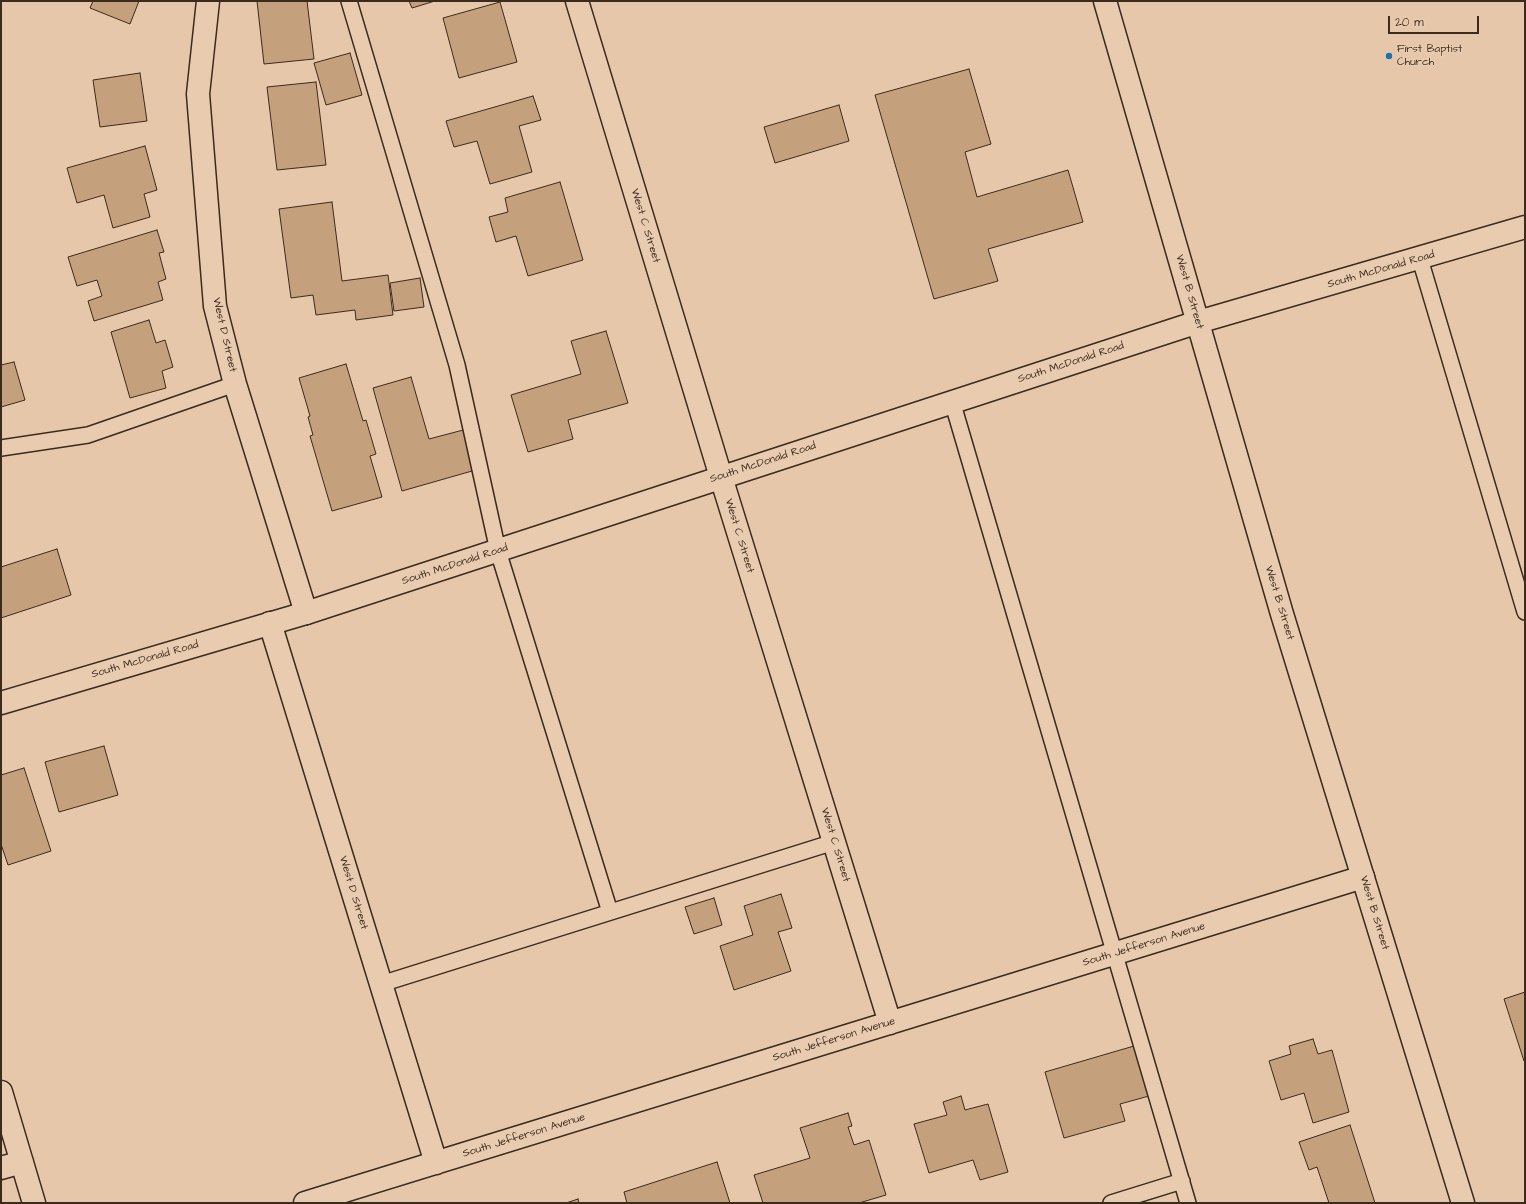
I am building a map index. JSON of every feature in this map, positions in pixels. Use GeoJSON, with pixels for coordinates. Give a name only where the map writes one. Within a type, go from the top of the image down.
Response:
{"type":"FeatureCollection","features":[{"type":"Feature","properties":{"kind":"street","name":"West D Street"},"geometry":{"type":"LineString","coordinates":[[208,1],[198,94],[215,306],[235,384],[306,613]]}},
{"type":"Feature","properties":{"kind":"street","name":"West C Street"},"geometry":{"type":"LineString","coordinates":[[577,1],[721,477],[890,1023]]}},
{"type":"Feature","properties":{"kind":"street","name":"West B Street"},"geometry":{"type":"LineString","coordinates":[[1105,1],[1280,606],[1462,1203]]}},
{"type":"Feature","properties":{"kind":"street","name":"South McDonald Road"},"geometry":{"type":"LineString","coordinates":[[1,702],[306,613],[1198,322],[1525,227]]}},
{"type":"Feature","properties":{"kind":"street","name":"West D Street"},"geometry":{"type":"LineString","coordinates":[[270,623],[436,1163]]}},
{"type":"Feature","properties":{"kind":"street","name":"South Jefferson Avenue"},"geometry":{"type":"LineString","coordinates":[[305,1203],[1363,877]]}},
{"type":"Feature","properties":{"kind":"street"},"geometry":{"type":"LineString","coordinates":[[1,1092],[34,1203]]}},
{"type":"Feature","properties":{"kind":"street"},"geometry":{"type":"LineString","coordinates":[[1,1168],[22,1162]]}},
{"type":"Feature","properties":{"kind":"lane"},"geometry":{"type":"LineString","coordinates":[[349,1],[457,365],[498,551],[610,912]]}},
{"type":"Feature","properties":{"kind":"lane"},"geometry":{"type":"LineString","coordinates":[[1420,258],[1525,612]]}},
{"type":"Feature","properties":{"kind":"lane"},"geometry":{"type":"LineString","coordinates":[[1,448],[88,434],[235,384]]}},
{"type":"Feature","properties":{"kind":"lane"},"geometry":{"type":"LineString","coordinates":[[952,401],[1188,1203]]}},
{"type":"Feature","properties":{"kind":"lane"},"geometry":{"type":"LineString","coordinates":[[381,984],[834,842]]}},
{"type":"Feature","properties":{"kind":"lane"},"geometry":{"type":"LineString","coordinates":[[1111,1203],[1182,1181]]}},
{"type":"Feature","properties":{"kind":"building"},"geometry":{"type":"Polygon","coordinates":[[[93,1],[139,1],[130,24],[90,8],[93,1]]]}},
{"type":"Feature","properties":{"kind":"building"},"geometry":{"type":"Polygon","coordinates":[[[257,1],[307,1],[314,59],[264,64],[257,1]]]}},
{"type":"Feature","properties":{"kind":"building"},"geometry":{"type":"Polygon","coordinates":[[[409,1],[435,1],[412,8],[409,1]]]}},
{"type":"Feature","properties":{"kind":"building"},"geometry":{"type":"Polygon","coordinates":[[[500,2],[517,62],[459,78],[443,18],[500,2]]]}},
{"type":"Feature","properties":{"kind":"building"},"geometry":{"type":"Polygon","coordinates":[[[350,53],[362,95],[326,105],[314,63],[350,53]]]}},
{"type":"Feature","properties":{"kind":"building"},"geometry":{"type":"Polygon","coordinates":[[[969,69],[991,144],[965,152],[977,197],[1068,170],[1083,222],[988,249],[998,281],[934,299],[875,95],[969,69]]]}},
{"type":"Feature","properties":{"kind":"building"},"geometry":{"type":"Polygon","coordinates":[[[140,73],[147,121],[100,127],[93,80],[140,73]]]}},
{"type":"Feature","properties":{"kind":"building"},"geometry":{"type":"Polygon","coordinates":[[[316,82],[326,165],[277,170],[267,87],[316,82]]]}},
{"type":"Feature","properties":{"kind":"building"},"geometry":{"type":"Polygon","coordinates":[[[533,96],[541,120],[519,126],[532,172],[490,184],[477,141],[454,147],[446,121],[533,96]]]}},
{"type":"Feature","properties":{"kind":"building"},"geometry":{"type":"Polygon","coordinates":[[[839,105],[849,141],[775,163],[764,127],[839,105]]]}},
{"type":"Feature","properties":{"kind":"building"},"geometry":{"type":"Polygon","coordinates":[[[145,146],[157,190],[144,194],[150,217],[113,228],[104,195],[77,203],[67,168],[145,146]]]}},
{"type":"Feature","properties":{"kind":"building"},"geometry":{"type":"Polygon","coordinates":[[[560,182],[583,260],[528,276],[516,236],[496,242],[489,217],[508,212],[505,198],[560,182]]]}},
{"type":"Feature","properties":{"kind":"building"},"geometry":{"type":"Polygon","coordinates":[[[332,202],[342,281],[388,275],[393,315],[356,320],[355,310],[316,315],[313,295],[291,298],[279,209],[332,202]]]}},
{"type":"Feature","properties":{"kind":"building"},"geometry":{"type":"Polygon","coordinates":[[[157,230],[164,252],[159,253],[166,279],[158,282],[163,300],[94,321],[88,301],[102,296],[97,280],[77,286],[68,257],[157,230]]]}},
{"type":"Feature","properties":{"kind":"building"},"geometry":{"type":"Polygon","coordinates":[[[420,278],[424,307],[394,311],[390,283],[420,278]]]}},
{"type":"Feature","properties":{"kind":"building"},"geometry":{"type":"Polygon","coordinates":[[[149,320],[156,343],[165,340],[173,367],[162,371],[166,388],[130,398],[111,332],[149,320]]]}},
{"type":"Feature","properties":{"kind":"building"},"geometry":{"type":"Polygon","coordinates":[[[606,331],[628,403],[568,420],[573,439],[528,452],[511,395],[581,374],[571,341],[606,331]]]}},
{"type":"Feature","properties":{"kind":"building"},"geometry":{"type":"Polygon","coordinates":[[[14,362],[25,400],[1,407],[1,365],[14,362]]]}},
{"type":"Feature","properties":{"kind":"building"},"geometry":{"type":"Polygon","coordinates":[[[346,364],[363,421],[366,420],[376,454],[370,456],[382,497],[332,511],[310,436],[313,435],[308,417],[310,416],[299,378],[346,364]]]}},
{"type":"Feature","properties":{"kind":"building"},"geometry":{"type":"Polygon","coordinates":[[[411,377],[429,439],[467,429],[479,469],[402,491],[373,388],[411,377]]]}},
{"type":"Feature","properties":{"kind":"building"},"geometry":{"type":"Polygon","coordinates":[[[57,549],[71,595],[1,618],[1,567],[57,549]]]}},
{"type":"Feature","properties":{"kind":"building"},"geometry":{"type":"Polygon","coordinates":[[[104,746],[118,795],[59,812],[45,762],[104,746]]]}},
{"type":"Feature","properties":{"kind":"building"},"geometry":{"type":"Polygon","coordinates":[[[24,768],[51,851],[8,865],[1,844],[1,775],[24,768]]]}},
{"type":"Feature","properties":{"kind":"building"},"geometry":{"type":"Polygon","coordinates":[[[781,894],[792,928],[778,932],[791,971],[734,990],[720,946],[753,935],[744,906],[781,894]]]}},
{"type":"Feature","properties":{"kind":"building"},"geometry":{"type":"Polygon","coordinates":[[[714,898],[722,925],[694,934],[685,907],[714,898]]]}},
{"type":"Feature","properties":{"kind":"building"},"geometry":{"type":"Polygon","coordinates":[[[1525,992],[1525,1060],[1524,1061],[1504,999],[1525,992]]]}},
{"type":"Feature","properties":{"kind":"building"},"geometry":{"type":"Polygon","coordinates":[[[1313,1039],[1318,1054],[1332,1050],[1349,1112],[1313,1123],[1304,1093],[1281,1100],[1269,1061],[1291,1054],[1289,1046],[1313,1039]]]}},
{"type":"Feature","properties":{"kind":"building"},"geometry":{"type":"Polygon","coordinates":[[[1134,1046],[1149,1096],[1120,1104],[1125,1121],[1064,1138],[1045,1072],[1134,1046]]]}},
{"type":"Feature","properties":{"kind":"building"},"geometry":{"type":"Polygon","coordinates":[[[961,1096],[965,1110],[988,1104],[1008,1172],[980,1180],[973,1160],[929,1173],[914,1124],[947,1115],[943,1102],[961,1096]]]}},
{"type":"Feature","properties":{"kind":"building"},"geometry":{"type":"Polygon","coordinates":[[[848,1113],[852,1126],[848,1127],[854,1145],[869,1140],[886,1195],[859,1203],[763,1203],[754,1175],[810,1158],[800,1128],[848,1113]]]}},
{"type":"Feature","properties":{"kind":"building"},"geometry":{"type":"Polygon","coordinates":[[[1350,1125],[1375,1203],[1329,1203],[1317,1167],[1309,1170],[1299,1142],[1350,1125]]]}},
{"type":"Feature","properties":{"kind":"building"},"geometry":{"type":"Polygon","coordinates":[[[717,1162],[730,1203],[627,1203],[624,1192],[717,1162]]]}},
{"type":"Feature","properties":{"kind":"building"},"geometry":{"type":"Polygon","coordinates":[[[578,1199],[579,1203],[566,1203],[578,1199]]]}},
{"type":"Feature","properties":{"kind":"place","name":"First Baptist Church"},"geometry":{"type":"Point","coordinates":[1389,56]}}]}
